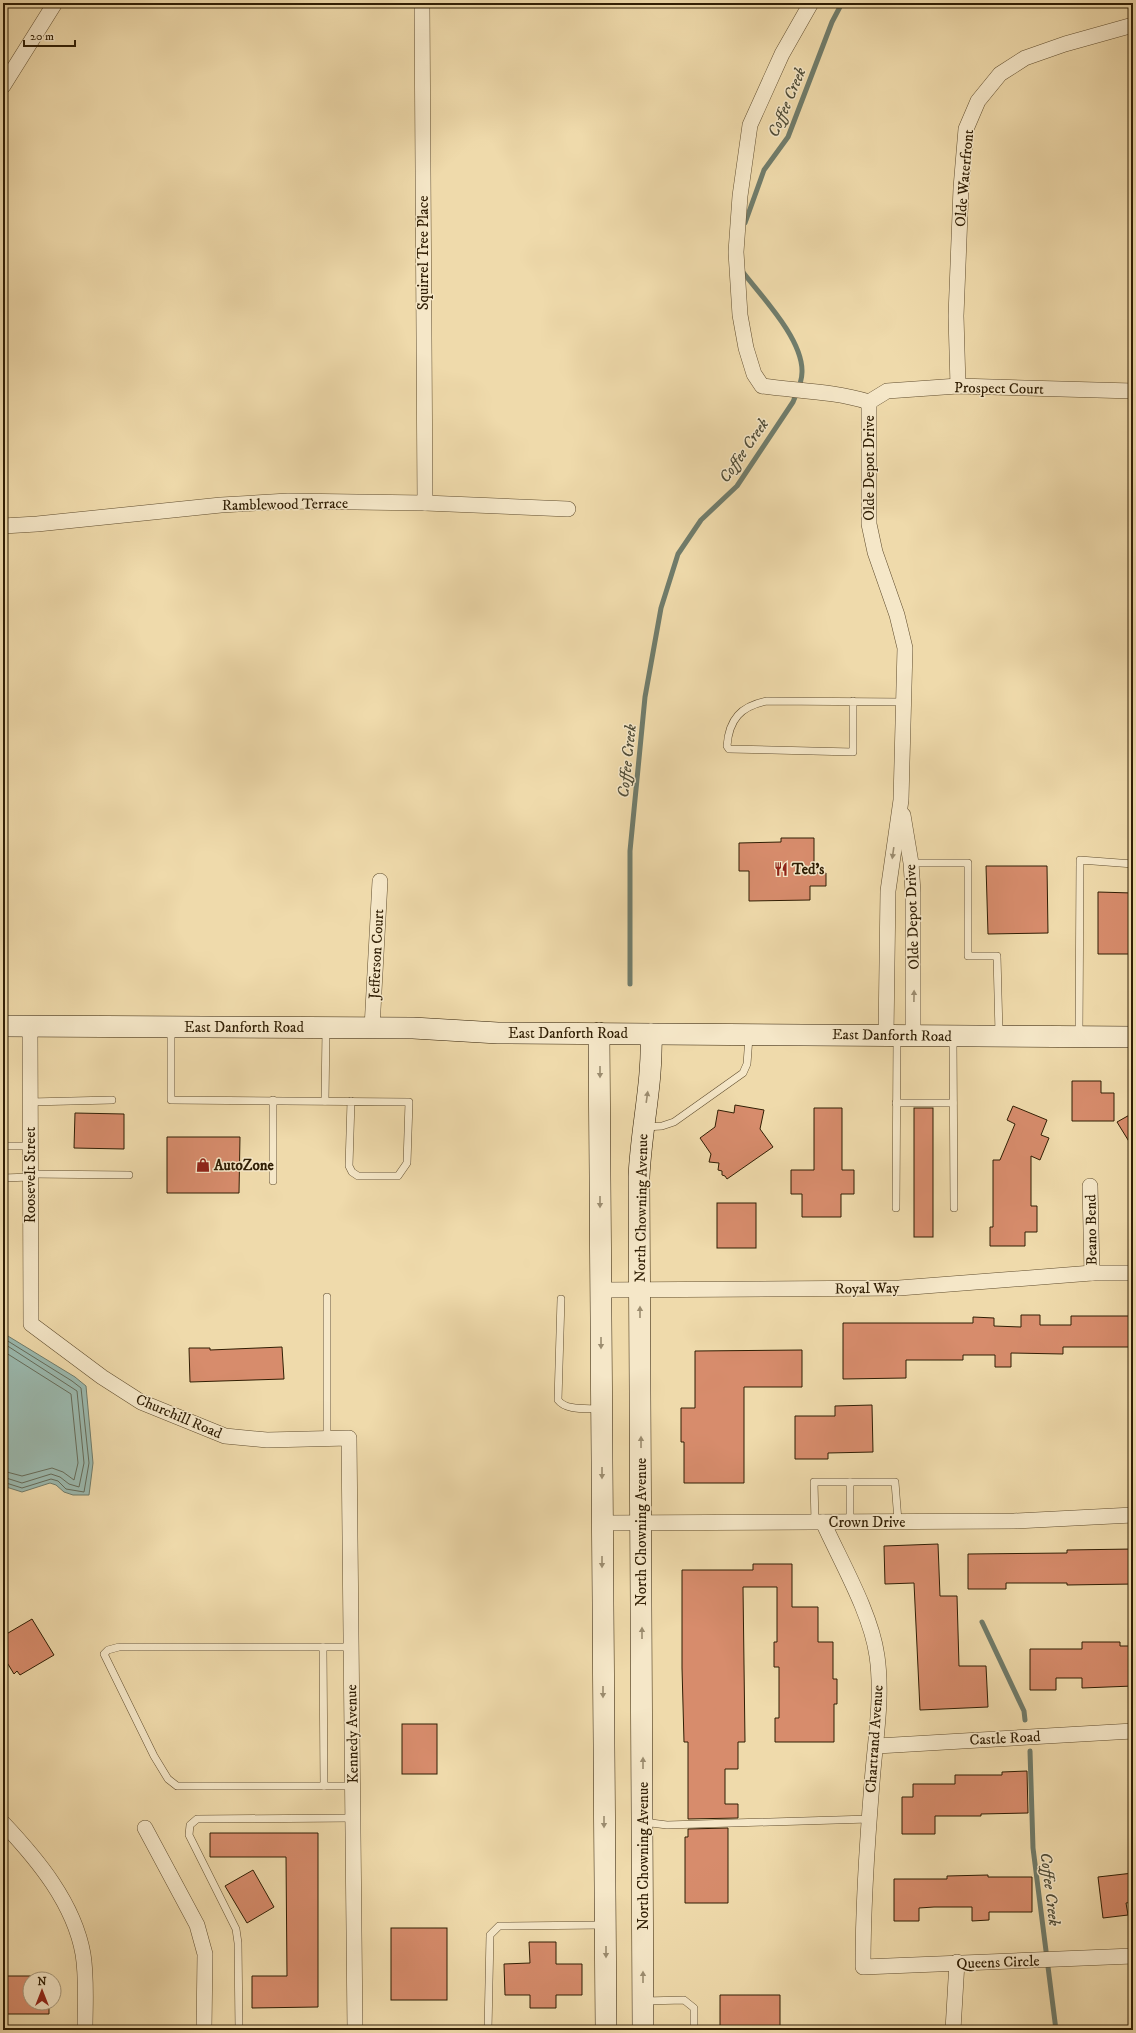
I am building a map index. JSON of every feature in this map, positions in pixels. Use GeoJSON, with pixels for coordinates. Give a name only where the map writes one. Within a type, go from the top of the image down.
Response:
{"type":"FeatureCollection","features":[{"type":"Feature","properties":{"kind":"street"},"geometry":{"type":"LineString","coordinates":[[3,86],[55,3]]}},
{"type":"Feature","properties":{"kind":"street","name":"Squirrel Tree Place"},"geometry":{"type":"LineString","coordinates":[[422,3],[425,503]]}},
{"type":"Feature","properties":{"kind":"street","name":"Olde Depot Drive"},"geometry":{"type":"LineString","coordinates":[[812,3],[782,54],[750,125],[740,196],[736,252],[740,315],[748,355],[754,374],[762,386],[788,390],[823,392],[849,396],[869,402],[869,524],[875,552],[897,615],[905,648],[901,800],[888,891],[899,1035]]}},
{"type":"Feature","properties":{"kind":"street","name":"Olde Waterfront"},"geometry":{"type":"LineString","coordinates":[[958,386],[956,316],[961,188],[966,129],[978,102],[1000,74],[1026,58],[1065,44],[1133,26]]}},
{"type":"Feature","properties":{"kind":"street","name":"Prospect Court"},"geometry":{"type":"LineString","coordinates":[[869,402],[887,391],[958,386],[1133,391]]}},
{"type":"Feature","properties":{"kind":"street","name":"Ramblewood Terrace"},"geometry":{"type":"LineString","coordinates":[[3,526],[37,524],[228,504],[288,502],[425,503],[568,508]]}},
{"type":"Feature","properties":{"kind":"street","name":"Olde Depot Drive"},"geometry":{"type":"LineString","coordinates":[[899,1035],[914,892],[901,800]]}},
{"type":"Feature","properties":{"kind":"street","name":"Jefferson Court"},"geometry":{"type":"LineString","coordinates":[[372,1028],[380,880]]}},
{"type":"Feature","properties":{"kind":"street","name":"East Danforth Road"},"geometry":{"type":"LineString","coordinates":[[3,1026],[326,1027],[498,1033],[1133,1037]]}},
{"type":"Feature","properties":{"kind":"street","name":"Roosevelt Street"},"geometry":{"type":"LineString","coordinates":[[30,1026],[31,1324]]}},
{"type":"Feature","properties":{"kind":"street"},"geometry":{"type":"LineString","coordinates":[[599,1033],[606,2030]]}},
{"type":"Feature","properties":{"kind":"street","name":"North Chowning Avenue"},"geometry":{"type":"LineString","coordinates":[[643,2030],[639,1177],[643,1127],[652,1059],[652,1034]]}},
{"type":"Feature","properties":{"kind":"street","name":"Beano Bend"},"geometry":{"type":"LineString","coordinates":[[1090,1186],[1092,1273]]}},
{"type":"Feature","properties":{"kind":"street","name":"Royal Way"},"geometry":{"type":"LineString","coordinates":[[601,1290],[899,1288],[1092,1273],[1133,1273]]}},
{"type":"Feature","properties":{"kind":"street","name":"Churchill Road"},"geometry":{"type":"LineString","coordinates":[[31,1324],[102,1377],[141,1402],[225,1436],[267,1440],[349,1438]]}},
{"type":"Feature","properties":{"kind":"street","name":"Kennedy Avenue"},"geometry":{"type":"LineString","coordinates":[[349,1438],[355,2030]]}},
{"type":"Feature","properties":{"kind":"street","name":"Crown Drive"},"geometry":{"type":"LineString","coordinates":[[602,1523],[1014,1521],[1133,1515]]}},
{"type":"Feature","properties":{"kind":"street","name":"Chartrand Avenue"},"geometry":{"type":"LineString","coordinates":[[819,1522],[865,1613],[877,1655],[879,1681],[877,1746],[869,1819],[863,1910],[863,1967]]}},
{"type":"Feature","properties":{"kind":"street","name":"Castle Road"},"geometry":{"type":"LineString","coordinates":[[877,1746],[1133,1731]]}},
{"type":"Feature","properties":{"kind":"street"},"geometry":{"type":"LineString","coordinates":[[3,1823],[47,1875],[71,1916],[83,1954],[86,1991],[85,2030]]}},
{"type":"Feature","properties":{"kind":"street"},"geometry":{"type":"LineString","coordinates":[[145,1828],[197,1925],[205,1954],[204,2030]]}},
{"type":"Feature","properties":{"kind":"street","name":"Queens Circle"},"geometry":{"type":"LineString","coordinates":[[863,1967],[1133,1956]]}},
{"type":"Feature","properties":{"kind":"street"},"geometry":{"type":"LineString","coordinates":[[953,2030],[957,1962]]}},
{"type":"Feature","properties":{"kind":"lane"},"geometry":{"type":"LineString","coordinates":[[853,701],[853,752],[729,749],[727,746],[731,723],[741,712],[754,703],[767,701],[853,701],[904,702]]}},
{"type":"Feature","properties":{"kind":"lane"},"geometry":{"type":"LineString","coordinates":[[1079,1037],[1080,860],[1133,864]]}},
{"type":"Feature","properties":{"kind":"lane"},"geometry":{"type":"LineString","coordinates":[[911,863],[968,863],[968,956],[997,956],[999,1036]]}},
{"type":"Feature","properties":{"kind":"lane"},"geometry":{"type":"LineString","coordinates":[[170,1027],[172,1100],[273,1100],[325,1101],[351,1101],[409,1102],[407,1163],[398,1176],[358,1176],[352,1172],[349,1166],[351,1101]]}},
{"type":"Feature","properties":{"kind":"lane"},"geometry":{"type":"LineString","coordinates":[[325,1101],[326,1027]]}},
{"type":"Feature","properties":{"kind":"lane"},"geometry":{"type":"LineString","coordinates":[[643,1127],[662,1126],[674,1122],[743,1073],[747,1064],[750,1034]]}},
{"type":"Feature","properties":{"kind":"lane"},"geometry":{"type":"LineString","coordinates":[[896,1208],[896,1103],[899,1035]]}},
{"type":"Feature","properties":{"kind":"lane"},"geometry":{"type":"LineString","coordinates":[[953,1036],[954,1208]]}},
{"type":"Feature","properties":{"kind":"lane"},"geometry":{"type":"LineString","coordinates":[[30,1102],[112,1100]]}},
{"type":"Feature","properties":{"kind":"lane"},"geometry":{"type":"LineString","coordinates":[[273,1100],[273,1181]]}},
{"type":"Feature","properties":{"kind":"lane"},"geometry":{"type":"LineString","coordinates":[[896,1103],[953,1103]]}},
{"type":"Feature","properties":{"kind":"lane"},"geometry":{"type":"LineString","coordinates":[[3,1146],[30,1146]]}},
{"type":"Feature","properties":{"kind":"lane"},"geometry":{"type":"LineString","coordinates":[[3,1178],[31,1176],[129,1176]]}},
{"type":"Feature","properties":{"kind":"lane"},"geometry":{"type":"LineString","coordinates":[[327,1297],[327,1438]]}},
{"type":"Feature","properties":{"kind":"lane"},"geometry":{"type":"LineString","coordinates":[[561,1300],[558,1400],[561,1404],[568,1407],[601,1409]]}},
{"type":"Feature","properties":{"kind":"lane"},"geometry":{"type":"LineString","coordinates":[[819,1522],[814,1482],[895,1482],[898,1521]]}},
{"type":"Feature","properties":{"kind":"lane"},"geometry":{"type":"LineString","coordinates":[[850,1482],[850,1522]]}},
{"type":"Feature","properties":{"kind":"lane"},"geometry":{"type":"LineString","coordinates":[[323,1646],[324,1786]]}},
{"type":"Feature","properties":{"kind":"lane"},"geometry":{"type":"LineString","coordinates":[[351,1646],[120,1647],[108,1650],[104,1654],[154,1756],[168,1779],[177,1786],[352,1786]]}},
{"type":"Feature","properties":{"kind":"lane"},"geometry":{"type":"LineString","coordinates":[[239,2030],[238,1943],[236,1929],[189,1835],[190,1826],[197,1819],[353,1818]]}},
{"type":"Feature","properties":{"kind":"lane"},"geometry":{"type":"LineString","coordinates":[[643,1822],[666,1825],[869,1819]]}},
{"type":"Feature","properties":{"kind":"lane"},"geometry":{"type":"LineString","coordinates":[[488,2030],[490,1935],[500,1926],[606,1924]]}},
{"type":"Feature","properties":{"kind":"lane"},"geometry":{"type":"LineString","coordinates":[[643,2001],[684,2000],[694,2008],[694,2030]]}},
{"type":"Feature","properties":{"kind":"water"},"geometry":{"type":"Polygon","coordinates":[[[3,1333],[75,1377],[86,1386],[93,1463],[89,1495],[73,1495],[64,1492],[56,1485],[50,1483],[22,1492],[3,1486],[3,1333]]]}},
{"type":"Feature","properties":{"kind":"building"},"geometry":{"type":"Polygon","coordinates":[[[781,838],[814,838],[814,873],[826,873],[826,886],[810,886],[810,900],[749,901],[749,871],[739,871],[739,843],[781,842],[781,838]]]}},
{"type":"Feature","properties":{"kind":"building"},"geometry":{"type":"Polygon","coordinates":[[[986,866],[1047,866],[1048,933],[988,934],[986,866]]]}},
{"type":"Feature","properties":{"kind":"building"},"geometry":{"type":"Polygon","coordinates":[[[1098,892],[1132,893],[1133,933],[1131,933],[1131,954],[1098,954],[1098,892]]]}},
{"type":"Feature","properties":{"kind":"building"},"geometry":{"type":"Polygon","coordinates":[[[1072,1081],[1101,1081],[1101,1093],[1114,1093],[1114,1121],[1072,1121],[1072,1081]]]}},
{"type":"Feature","properties":{"kind":"building"},"geometry":{"type":"Polygon","coordinates":[[[735,1105],[764,1110],[760,1129],[773,1147],[727,1179],[722,1175],[722,1171],[718,1170],[719,1163],[709,1162],[711,1154],[700,1138],[715,1127],[718,1110],[734,1113],[735,1105]]]}},
{"type":"Feature","properties":{"kind":"building"},"geometry":{"type":"Polygon","coordinates":[[[1013,1106],[1047,1120],[1041,1135],[1049,1138],[1040,1160],[1031,1156],[1031,1206],[1037,1206],[1037,1232],[1025,1232],[1025,1246],[990,1246],[990,1227],[993,1227],[993,1160],[1000,1160],[1015,1124],[1007,1120],[1013,1106]]]}},
{"type":"Feature","properties":{"kind":"building"},"geometry":{"type":"Polygon","coordinates":[[[814,1108],[842,1108],[842,1170],[854,1170],[854,1194],[841,1194],[841,1217],[802,1217],[802,1194],[791,1194],[791,1170],[814,1170],[814,1108]]]}},
{"type":"Feature","properties":{"kind":"building"},"geometry":{"type":"Polygon","coordinates":[[[914,1108],[933,1108],[933,1237],[914,1237],[914,1108]]]}},
{"type":"Feature","properties":{"kind":"building"},"geometry":{"type":"Polygon","coordinates":[[[75,1113],[124,1114],[124,1149],[74,1148],[75,1113]]]}},
{"type":"Feature","properties":{"kind":"building"},"geometry":{"type":"Polygon","coordinates":[[[1133,1113],[1133,1148],[1117,1122],[1133,1113]]]}},
{"type":"Feature","properties":{"kind":"building","name":"AutoZone"},"geometry":{"type":"Polygon","coordinates":[[[167,1137],[240,1137],[239,1193],[167,1193],[167,1137]]]}},
{"type":"Feature","properties":{"kind":"building"},"geometry":{"type":"Polygon","coordinates":[[[717,1203],[756,1203],[756,1248],[717,1248],[717,1203]]]}},
{"type":"Feature","properties":{"kind":"building"},"geometry":{"type":"Polygon","coordinates":[[[1021,1315],[1040,1315],[1040,1325],[1071,1325],[1071,1316],[1133,1316],[1133,1347],[1063,1347],[1063,1354],[1011,1353],[1011,1367],[995,1367],[995,1355],[963,1355],[963,1360],[906,1360],[906,1378],[843,1379],[843,1323],[973,1323],[973,1317],[994,1318],[994,1326],[1021,1327],[1021,1315]]]}},
{"type":"Feature","properties":{"kind":"building"},"geometry":{"type":"Polygon","coordinates":[[[282,1347],[284,1379],[190,1382],[189,1348],[210,1348],[210,1350],[282,1347]]]}},
{"type":"Feature","properties":{"kind":"building"},"geometry":{"type":"Polygon","coordinates":[[[802,1350],[802,1387],[744,1387],[744,1483],[684,1483],[684,1442],[681,1442],[681,1408],[695,1408],[695,1351],[802,1350]]]}},
{"type":"Feature","properties":{"kind":"building"},"geometry":{"type":"Polygon","coordinates":[[[872,1405],[873,1452],[828,1453],[828,1459],[795,1459],[795,1416],[835,1416],[835,1406],[872,1405]]]}},
{"type":"Feature","properties":{"kind":"building"},"geometry":{"type":"Polygon","coordinates":[[[938,1544],[940,1596],[957,1596],[959,1666],[986,1666],[988,1707],[920,1710],[914,1583],[885,1584],[884,1546],[938,1544]]]}},
{"type":"Feature","properties":{"kind":"building"},"geometry":{"type":"Polygon","coordinates":[[[1133,1549],[1133,1584],[1067,1585],[1067,1583],[1006,1583],[1006,1589],[968,1589],[968,1554],[1067,1553],[1067,1550],[1133,1549]]]}},
{"type":"Feature","properties":{"kind":"building"},"geometry":{"type":"Polygon","coordinates":[[[753,1564],[792,1564],[792,1607],[818,1607],[818,1642],[833,1642],[833,1679],[837,1679],[837,1704],[834,1704],[834,1742],[775,1742],[775,1718],[779,1718],[779,1667],[774,1667],[774,1642],[777,1642],[777,1587],[743,1587],[745,1742],[738,1742],[738,1769],[725,1769],[725,1804],[738,1804],[738,1818],[688,1819],[688,1742],[684,1742],[682,1668],[682,1570],[753,1570],[753,1564]]]}},
{"type":"Feature","properties":{"kind":"building"},"geometry":{"type":"Polygon","coordinates":[[[32,1619],[54,1655],[20,1675],[17,1671],[14,1674],[3,1656],[3,1636],[32,1619]]]}},
{"type":"Feature","properties":{"kind":"building"},"geometry":{"type":"Polygon","coordinates":[[[1082,1642],[1120,1642],[1120,1646],[1133,1646],[1133,1686],[1082,1688],[1082,1678],[1056,1678],[1056,1690],[1030,1690],[1030,1649],[1082,1649],[1082,1642]]]}},
{"type":"Feature","properties":{"kind":"building"},"geometry":{"type":"Polygon","coordinates":[[[402,1724],[437,1724],[437,1774],[402,1774],[402,1724]]]}},
{"type":"Feature","properties":{"kind":"building"},"geometry":{"type":"Polygon","coordinates":[[[1027,1771],[1028,1813],[981,1814],[981,1816],[935,1816],[935,1834],[902,1834],[902,1797],[913,1797],[913,1784],[955,1784],[955,1775],[1002,1775],[1002,1772],[1027,1771]]]}},
{"type":"Feature","properties":{"kind":"building"},"geometry":{"type":"Polygon","coordinates":[[[728,1828],[728,1903],[685,1903],[685,1837],[688,1837],[688,1829],[728,1828]]]}},
{"type":"Feature","properties":{"kind":"building"},"geometry":{"type":"Polygon","coordinates":[[[210,1833],[318,1833],[318,2007],[252,2008],[252,1976],[287,1976],[286,1857],[210,1857],[210,1833]]]}},
{"type":"Feature","properties":{"kind":"building"},"geometry":{"type":"Polygon","coordinates":[[[253,1870],[274,1907],[247,1923],[225,1886],[253,1870]]]}},
{"type":"Feature","properties":{"kind":"building"},"geometry":{"type":"Polygon","coordinates":[[[1133,1873],[1133,1902],[1126,1903],[1128,1915],[1103,1918],[1098,1877],[1133,1873]]]}},
{"type":"Feature","properties":{"kind":"building"},"geometry":{"type":"Polygon","coordinates":[[[988,1875],[988,1877],[1032,1877],[1032,1912],[989,1912],[989,1920],[972,1921],[972,1907],[934,1907],[919,1908],[919,1921],[894,1921],[894,1879],[947,1879],[947,1876],[988,1875]]]}},
{"type":"Feature","properties":{"kind":"building"},"geometry":{"type":"Polygon","coordinates":[[[391,1928],[447,1928],[447,2000],[391,2000],[391,1928]]]}},
{"type":"Feature","properties":{"kind":"building"},"geometry":{"type":"Polygon","coordinates":[[[529,1942],[556,1942],[556,1964],[582,1964],[582,1995],[556,1995],[556,2008],[530,2008],[530,1995],[505,1995],[504,1964],[530,1963],[529,1942]]]}},
{"type":"Feature","properties":{"kind":"building"},"geometry":{"type":"Polygon","coordinates":[[[3,1976],[22,1976],[22,2011],[49,2011],[49,2014],[3,2014],[3,1976]]]}},
{"type":"Feature","properties":{"kind":"building"},"geometry":{"type":"Polygon","coordinates":[[[720,1995],[780,1995],[780,2026],[765,2026],[765,2030],[720,2030],[720,1995]]]}},
{"type":"Feature","properties":{"kind":"waterway","name":"Coffee Creek"},"geometry":{"type":"LineString","coordinates":[[745,223],[764,170],[788,137],[832,22],[842,3]]}},
{"type":"Feature","properties":{"kind":"waterway","name":"Coffee Creek"},"geometry":{"type":"LineString","coordinates":[[630,984],[630,851],[645,697],[661,608],[678,554],[701,520],[737,486],[793,402],[802,376],[800,359],[796,346],[780,318],[742,271]]}},
{"type":"Feature","properties":{"kind":"waterway","name":"Coffee Creek"},"geometry":{"type":"LineString","coordinates":[[982,1622],[1024,1711],[1025,1720]]}},
{"type":"Feature","properties":{"kind":"waterway","name":"Coffee Creek"},"geometry":{"type":"LineString","coordinates":[[1030,1751],[1033,1848],[1056,2030]]}},
{"type":"Feature","properties":{"kind":"place","name":"Ted's"},"geometry":{"type":"Point","coordinates":[781,869]}},
{"type":"Feature","properties":{"kind":"place","name":"AutoZone"},"geometry":{"type":"Point","coordinates":[203,1165]}}]}
